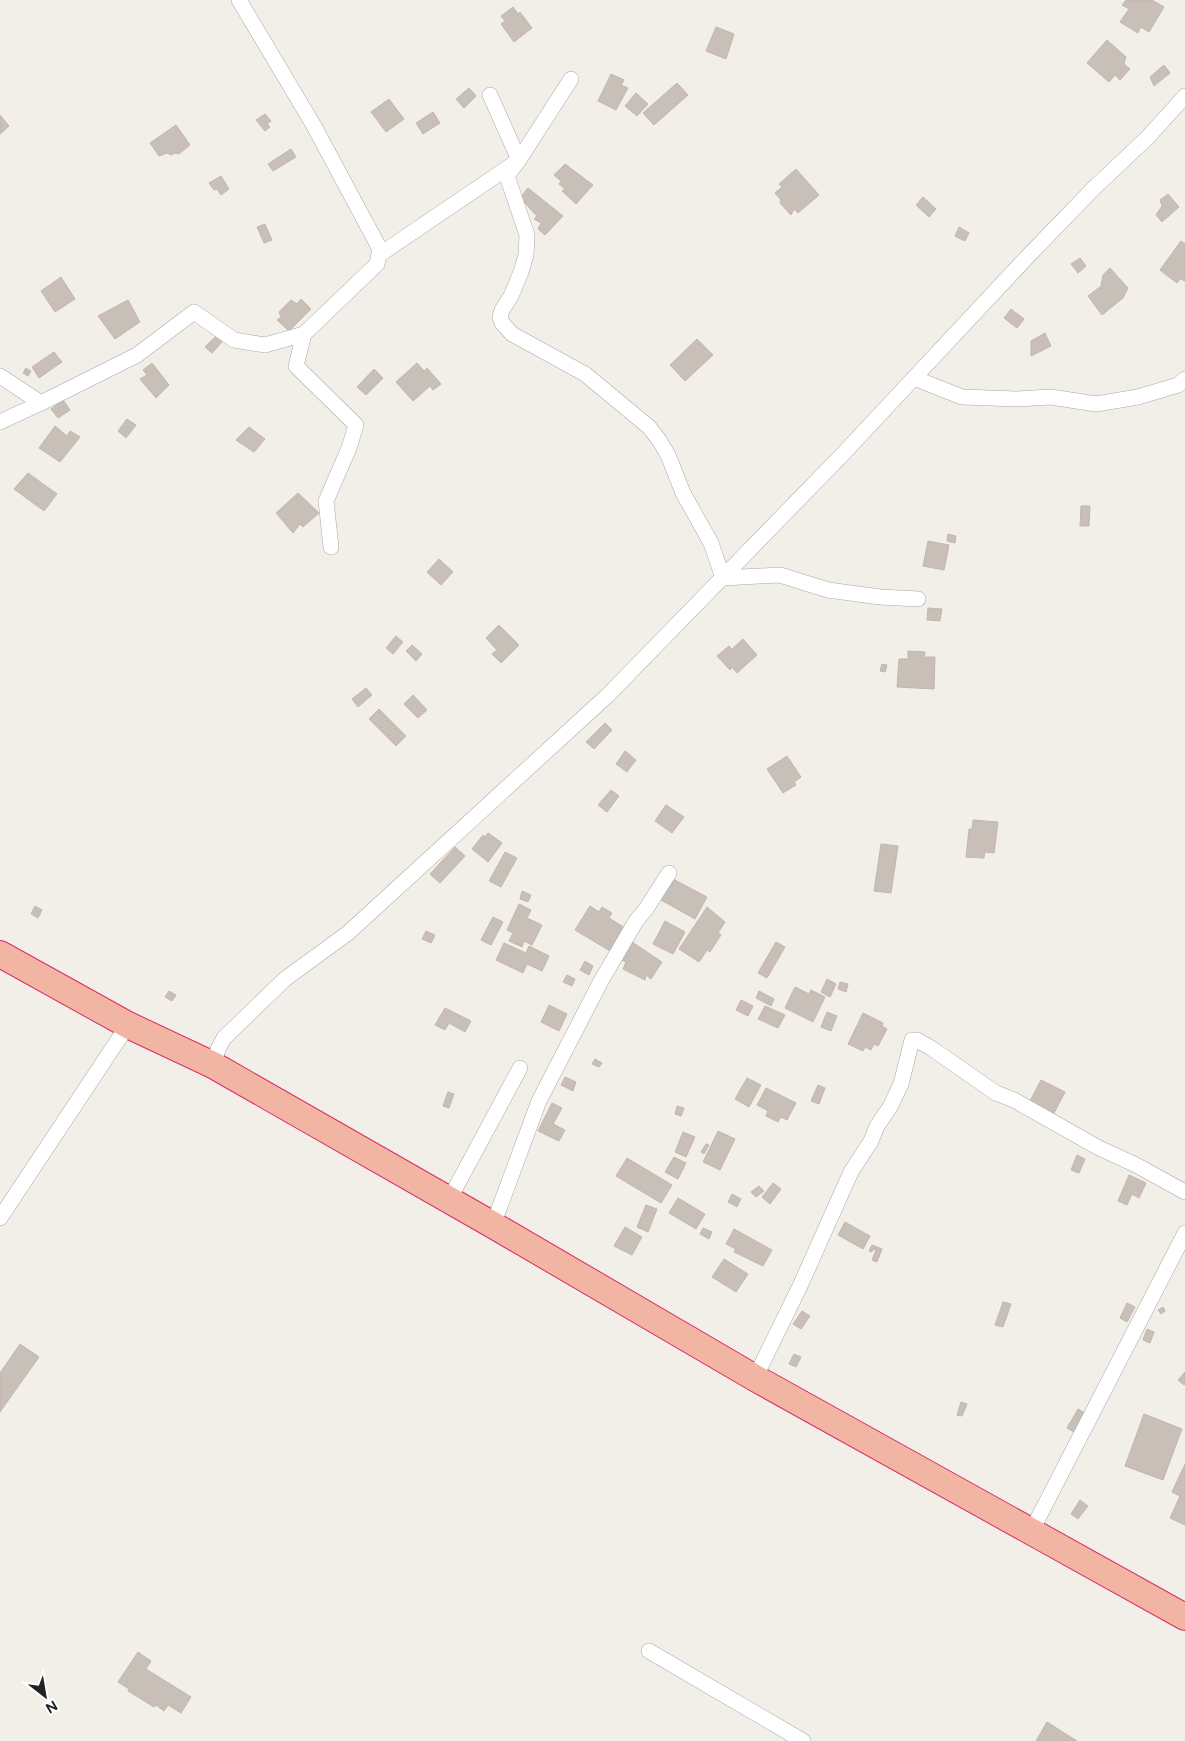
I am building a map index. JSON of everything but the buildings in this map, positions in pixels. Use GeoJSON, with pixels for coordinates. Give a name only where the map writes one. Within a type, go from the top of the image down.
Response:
{"type":"FeatureCollection","features":[{"type":"Feature","properties":{"kind":"highway"},"geometry":{"type":"LineString","coordinates":[[0,954],[128,1025],[214,1065],[755,1378],[1185,1617]]}},
{"type":"Feature","properties":{"kind":"street"},"geometry":{"type":"LineString","coordinates":[[239,0],[314,126],[382,253],[519,160]]}},
{"type":"Feature","properties":{"kind":"street"},"geometry":{"type":"LineString","coordinates":[[571,79],[507,176],[527,235],[526,256],[521,272],[500,317],[502,323],[512,334],[585,374],[649,428],[668,455],[683,492],[711,543],[723,578]]}},
{"type":"Feature","properties":{"kind":"street"},"geometry":{"type":"LineString","coordinates":[[490,95],[519,160]]}},
{"type":"Feature","properties":{"kind":"street"},"geometry":{"type":"LineString","coordinates":[[214,1065],[218,1049],[230,1032],[285,978],[348,933],[608,695],[841,456],[1030,254],[1093,189],[1148,137],[1185,96]]}},
{"type":"Feature","properties":{"kind":"street"},"geometry":{"type":"LineString","coordinates":[[0,422],[137,355],[194,312],[234,340],[265,344],[304,334],[377,264],[380,250]]}},
{"type":"Feature","properties":{"kind":"street"},"geometry":{"type":"LineString","coordinates":[[304,334],[296,366],[356,425],[349,448],[326,501],[331,547]]}},
{"type":"Feature","properties":{"kind":"street"},"geometry":{"type":"LineString","coordinates":[[0,376],[41,403]]}},
{"type":"Feature","properties":{"kind":"street"},"geometry":{"type":"LineString","coordinates":[[914,378],[962,397],[1017,399],[1051,397],[1096,404],[1138,397],[1178,384],[1185,379]]}},
{"type":"Feature","properties":{"kind":"street"},"geometry":{"type":"LineString","coordinates":[[723,578],[780,575],[828,590],[880,598],[918,599]]}},
{"type":"Feature","properties":{"kind":"street"},"geometry":{"type":"LineString","coordinates":[[493,1225],[539,1101],[601,981],[636,921],[669,873]]}},
{"type":"Feature","properties":{"kind":"street"},"geometry":{"type":"LineString","coordinates":[[0,1218],[128,1025]]}},
{"type":"Feature","properties":{"kind":"street"},"geometry":{"type":"LineString","coordinates":[[755,1378],[800,1286],[851,1172],[871,1141],[901,1084],[912,1040],[917,1040],[931,1048],[996,1092],[1014,1100],[1098,1148],[1136,1165],[1185,1192]]}},
{"type":"Feature","properties":{"kind":"street"},"geometry":{"type":"LineString","coordinates":[[450,1200],[520,1068]]}},
{"type":"Feature","properties":{"kind":"street"},"geometry":{"type":"LineString","coordinates":[[1031,1532],[1185,1233]]}},
{"type":"Feature","properties":{"kind":"street"},"geometry":{"type":"LineString","coordinates":[[649,1651],[803,1741]]}}]}
